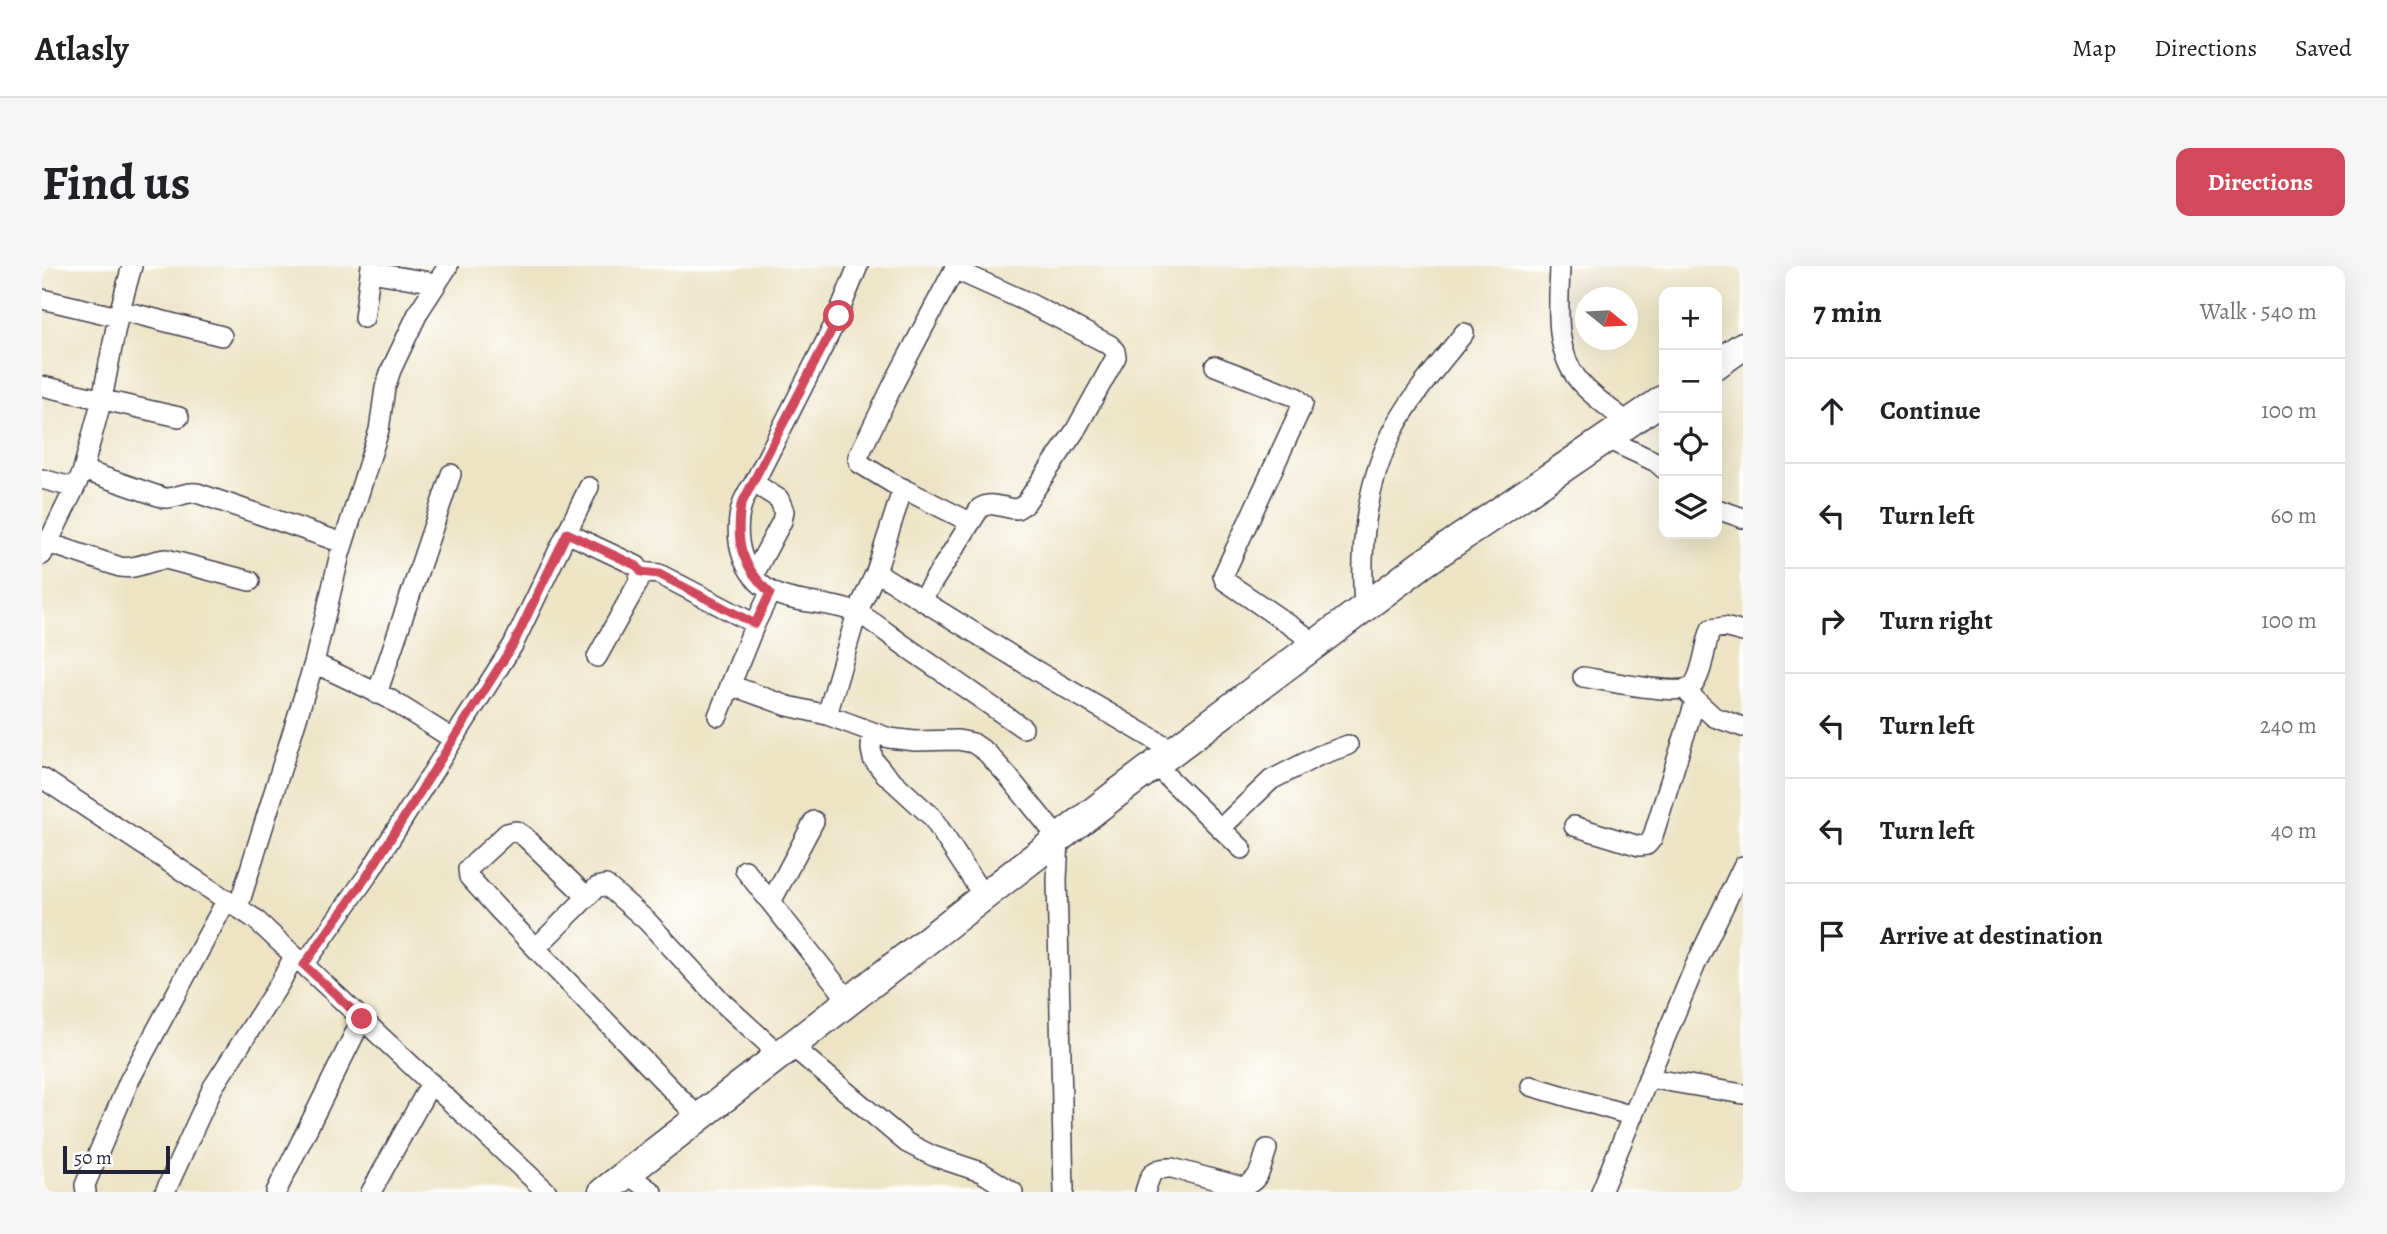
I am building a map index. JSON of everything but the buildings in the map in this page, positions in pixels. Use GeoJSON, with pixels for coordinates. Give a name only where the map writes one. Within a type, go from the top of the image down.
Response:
{"type":"FeatureCollection","features":[{"type":"Feature","properties":{"kind":"highway"},"geometry":{"type":"LineString","coordinates":[[1722,361],[1743,346]]}},
{"type":"Feature","properties":{"kind":"highway"},"geometry":{"type":"LineString","coordinates":[[603,1192],[1164,758],[1364,607],[1659,402]]}},
{"type":"Feature","properties":{"kind":"street"},"geometry":{"type":"LineString","coordinates":[[132,266],[83,470],[44,546],[131,569],[154,559],[166,559],[250,581]]}},
{"type":"Feature","properties":{"kind":"street"},"geometry":{"type":"LineString","coordinates":[[86,1192],[85,1185],[129,1081],[232,905],[314,663],[343,543],[379,430],[385,388],[391,370],[419,311],[448,266]]}},
{"type":"Feature","properties":{"kind":"street"},"geometry":{"type":"LineString","coordinates":[[858,266],[833,327],[744,498],[738,521],[739,539],[753,576],[770,593],[857,613],[1023,728]]}},
{"type":"Feature","properties":{"kind":"street"},"geometry":{"type":"LineString","coordinates":[[1560,266],[1559,327],[1566,361],[1618,431],[1659,465]]}},
{"type":"Feature","properties":{"kind":"street"},"geometry":{"type":"LineString","coordinates":[[922,599],[970,522],[985,504],[1017,509],[1025,504],[1075,431],[1116,357],[1110,345],[955,267],[858,457],[859,463],[865,468],[970,522]]}},
{"type":"Feature","properties":{"kind":"street"},"geometry":{"type":"LineString","coordinates":[[365,318],[371,269],[436,283]]}},
{"type":"Feature","properties":{"kind":"street"},"geometry":{"type":"LineString","coordinates":[[42,299],[222,336]]}},
{"type":"Feature","properties":{"kind":"street"},"geometry":{"type":"LineString","coordinates":[[1364,607],[1364,522],[1382,459],[1402,415],[1464,332]]}},
{"type":"Feature","properties":{"kind":"street"},"geometry":{"type":"LineString","coordinates":[[1215,366],[1296,397],[1303,404],[1223,576],[1316,643]]}},
{"type":"Feature","properties":{"kind":"street"},"geometry":{"type":"LineString","coordinates":[[42,386],[179,417]]}},
{"type":"Feature","properties":{"kind":"street"},"geometry":{"type":"LineString","coordinates":[[83,470],[164,498],[173,498],[188,492],[197,493],[343,543]]}},
{"type":"Feature","properties":{"kind":"street"},"geometry":{"type":"LineString","coordinates":[[377,694],[451,474]]}},
{"type":"Feature","properties":{"kind":"street"},"geometry":{"type":"LineString","coordinates":[[42,479],[75,488]]}},
{"type":"Feature","properties":{"kind":"street"},"geometry":{"type":"LineString","coordinates":[[753,576],[782,522],[785,511],[779,499],[754,483]]}},
{"type":"Feature","properties":{"kind":"street"},"geometry":{"type":"LineString","coordinates":[[165,1192],[213,1087],[280,983],[367,876],[513,645],[589,487]]}},
{"type":"Feature","properties":{"kind":"street"},"geometry":{"type":"LineString","coordinates":[[827,715],[857,613],[876,572],[903,488]]}},
{"type":"Feature","properties":{"kind":"street"},"geometry":{"type":"LineString","coordinates":[[1722,511],[1743,518]]}},
{"type":"Feature","properties":{"kind":"street"},"geometry":{"type":"LineString","coordinates":[[567,533],[637,566],[641,572],[638,583],[597,657]]}},
{"type":"Feature","properties":{"kind":"street"},"geometry":{"type":"LineString","coordinates":[[641,572],[659,574],[755,624]]}},
{"type":"Feature","properties":{"kind":"street"},"geometry":{"type":"LineString","coordinates":[[876,572],[1035,670],[1164,758],[1221,828],[1242,849]]}},
{"type":"Feature","properties":{"kind":"street"},"geometry":{"type":"LineString","coordinates":[[718,716],[770,593]]}},
{"type":"Feature","properties":{"kind":"street"},"geometry":{"type":"LineString","coordinates":[[1574,826],[1620,842],[1647,845],[1652,839],[1711,629],[1724,627],[1743,632]]}},
{"type":"Feature","properties":{"kind":"street"},"geometry":{"type":"LineString","coordinates":[[314,663],[388,698],[453,739]]}},
{"type":"Feature","properties":{"kind":"street"},"geometry":{"type":"LineString","coordinates":[[1583,677],[1690,696],[1714,717],[1743,727]]}},
{"type":"Feature","properties":{"kind":"street"},"geometry":{"type":"LineString","coordinates":[[730,685],[827,715],[889,738],[915,741],[958,740],[973,743],[986,752],[1007,775],[1059,839],[1057,894],[1064,1192]]}},
{"type":"Feature","properties":{"kind":"street"},"geometry":{"type":"LineString","coordinates":[[872,733],[873,759],[884,773],[932,817],[984,897]]}},
{"type":"Feature","properties":{"kind":"street"},"geometry":{"type":"LineString","coordinates":[[1221,828],[1271,780],[1318,756],[1348,745]]}},
{"type":"Feature","properties":{"kind":"street"},"geometry":{"type":"LineString","coordinates":[[42,778],[255,919],[547,1192]]}},
{"type":"Feature","properties":{"kind":"street"},"geometry":{"type":"LineString","coordinates":[[771,902],[814,821]]}},
{"type":"Feature","properties":{"kind":"street"},"geometry":{"type":"LineString","coordinates":[[587,897],[516,831],[507,833],[468,869],[469,877],[699,1118]]}},
{"type":"Feature","properties":{"kind":"street"},"geometry":{"type":"LineString","coordinates":[[1601,1192],[1695,966],[1743,866]]}},
{"type":"Feature","properties":{"kind":"street"},"geometry":{"type":"LineString","coordinates":[[745,870],[849,1001]]}},
{"type":"Feature","properties":{"kind":"street"},"geometry":{"type":"LineString","coordinates":[[536,948],[602,884],[614,889],[723,1003],[907,1143],[933,1156],[981,1171],[1013,1192]]}},
{"type":"Feature","properties":{"kind":"street"},"geometry":{"type":"LineString","coordinates":[[276,1192],[362,1019]]}},
{"type":"Feature","properties":{"kind":"street"},"geometry":{"type":"LineString","coordinates":[[1648,1078],[1743,1094]]}},
{"type":"Feature","properties":{"kind":"street"},"geometry":{"type":"LineString","coordinates":[[371,1192],[431,1083]]}},
{"type":"Feature","properties":{"kind":"street"},"geometry":{"type":"LineString","coordinates":[[1531,1086],[1633,1116]]}},
{"type":"Feature","properties":{"kind":"street"},"geometry":{"type":"LineString","coordinates":[[1145,1192],[1154,1171],[1161,1167],[1242,1186],[1252,1183],[1257,1177],[1267,1149]]}},
{"type":"Feature","properties":{"kind":"street"},"geometry":{"type":"LineString","coordinates":[[627,1174],[652,1192]]}},
{"type":"Feature","properties":{"kind":"route"},"geometry":{"type":"LineString","coordinates":[[362,1019],[304,965],[367,876],[513,645],[567,533],[637,566],[641,572],[659,574],[755,624],[770,593],[753,576],[743,555],[738,521],[741,505],[839,316]]}}]}
